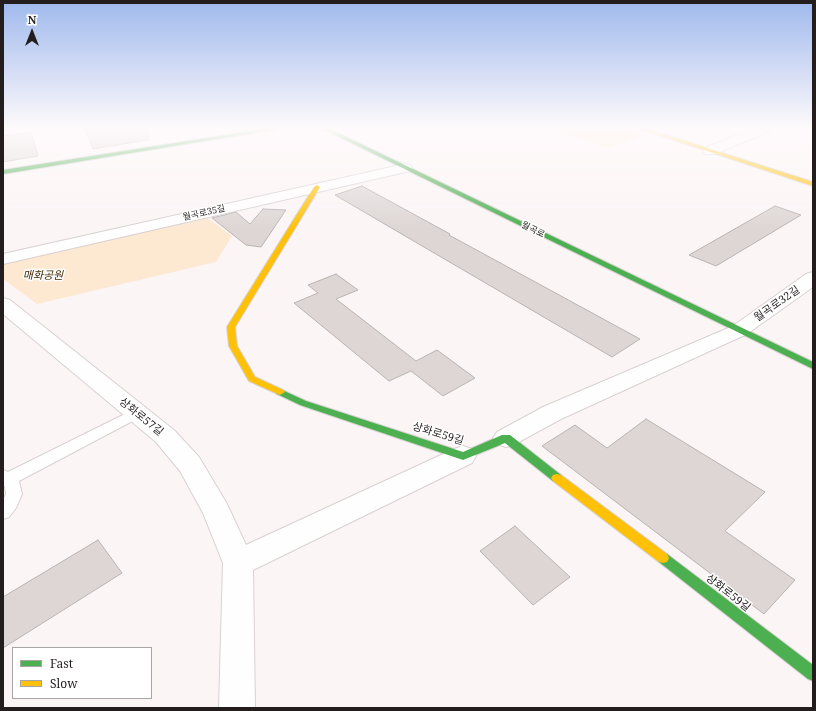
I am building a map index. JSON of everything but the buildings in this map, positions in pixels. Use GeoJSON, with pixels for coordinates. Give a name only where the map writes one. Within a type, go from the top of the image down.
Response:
{"type":"FeatureCollection","features":[{"type":"Feature","properties":{"kind":"street"},"geometry":{"type":"LineString","coordinates":[[3,172],[65,162]]}},
{"type":"Feature","properties":{"kind":"street","name":"월곡로"},"geometry":{"type":"LineString","coordinates":[[393,162],[813,366]]}},
{"type":"Feature","properties":{"kind":"street"},"geometry":{"type":"LineString","coordinates":[[745,162],[813,184]]}},
{"type":"Feature","properties":{"kind":"street","name":"월곡로35길"},"geometry":{"type":"LineString","coordinates":[[3,259],[405,168]]}},
{"type":"Feature","properties":{"kind":"street","name":"상화로59길"},"geometry":{"type":"LineString","coordinates":[[317,187],[231,327],[233,346],[252,379],[303,403],[463,456],[506,438],[813,674]]}},
{"type":"Feature","properties":{"kind":"street","name":"월곡로32길"},"geometry":{"type":"LineString","coordinates":[[740,330],[813,278]]}},
{"type":"Feature","properties":{"kind":"street","name":"상화로57길"},"geometry":{"type":"LineString","coordinates":[[3,304],[165,436],[190,464],[217,512],[238,563],[237,708]]}},
{"type":"Feature","properties":{"kind":"street"},"geometry":{"type":"LineString","coordinates":[[506,438],[552,413],[740,330]]}},
{"type":"Feature","properties":{"kind":"street"},"geometry":{"type":"LineString","coordinates":[[238,563],[463,456]]}},
{"type":"Feature","properties":{"kind":"lane"},"geometry":{"type":"LineString","coordinates":[[3,512],[10,504],[14,494],[13,485],[6,478],[137,413]]}},
{"type":"Feature","properties":{"kind":"green space","name":"매화공원"},"geometry":{"type":"Polygon","coordinates":[[[201,213],[232,236],[216,262],[37,304],[3,279],[3,259],[201,213]]]}},
{"type":"Feature","properties":{"kind":"traffic: fast"},"geometry":{"type":"LineString","coordinates":[[3,172],[65,162]]}},
{"type":"Feature","properties":{"kind":"traffic: fast"},"geometry":{"type":"LineString","coordinates":[[393,162],[813,366]]}},
{"type":"Feature","properties":{"kind":"traffic: fast"},"geometry":{"type":"LineString","coordinates":[[280,392],[303,403],[463,456],[506,438],[557,478]]}},
{"type":"Feature","properties":{"kind":"traffic: fast"},"geometry":{"type":"LineString","coordinates":[[663,558],[813,674]]}},
{"type":"Feature","properties":{"kind":"traffic: slow"},"geometry":{"type":"LineString","coordinates":[[745,162],[813,184]]}},
{"type":"Feature","properties":{"kind":"traffic: slow"},"geometry":{"type":"LineString","coordinates":[[280,392],[252,379],[233,346],[231,327],[317,187]]}},
{"type":"Feature","properties":{"kind":"traffic: slow"},"geometry":{"type":"LineString","coordinates":[[557,478],[663,558]]}}]}
